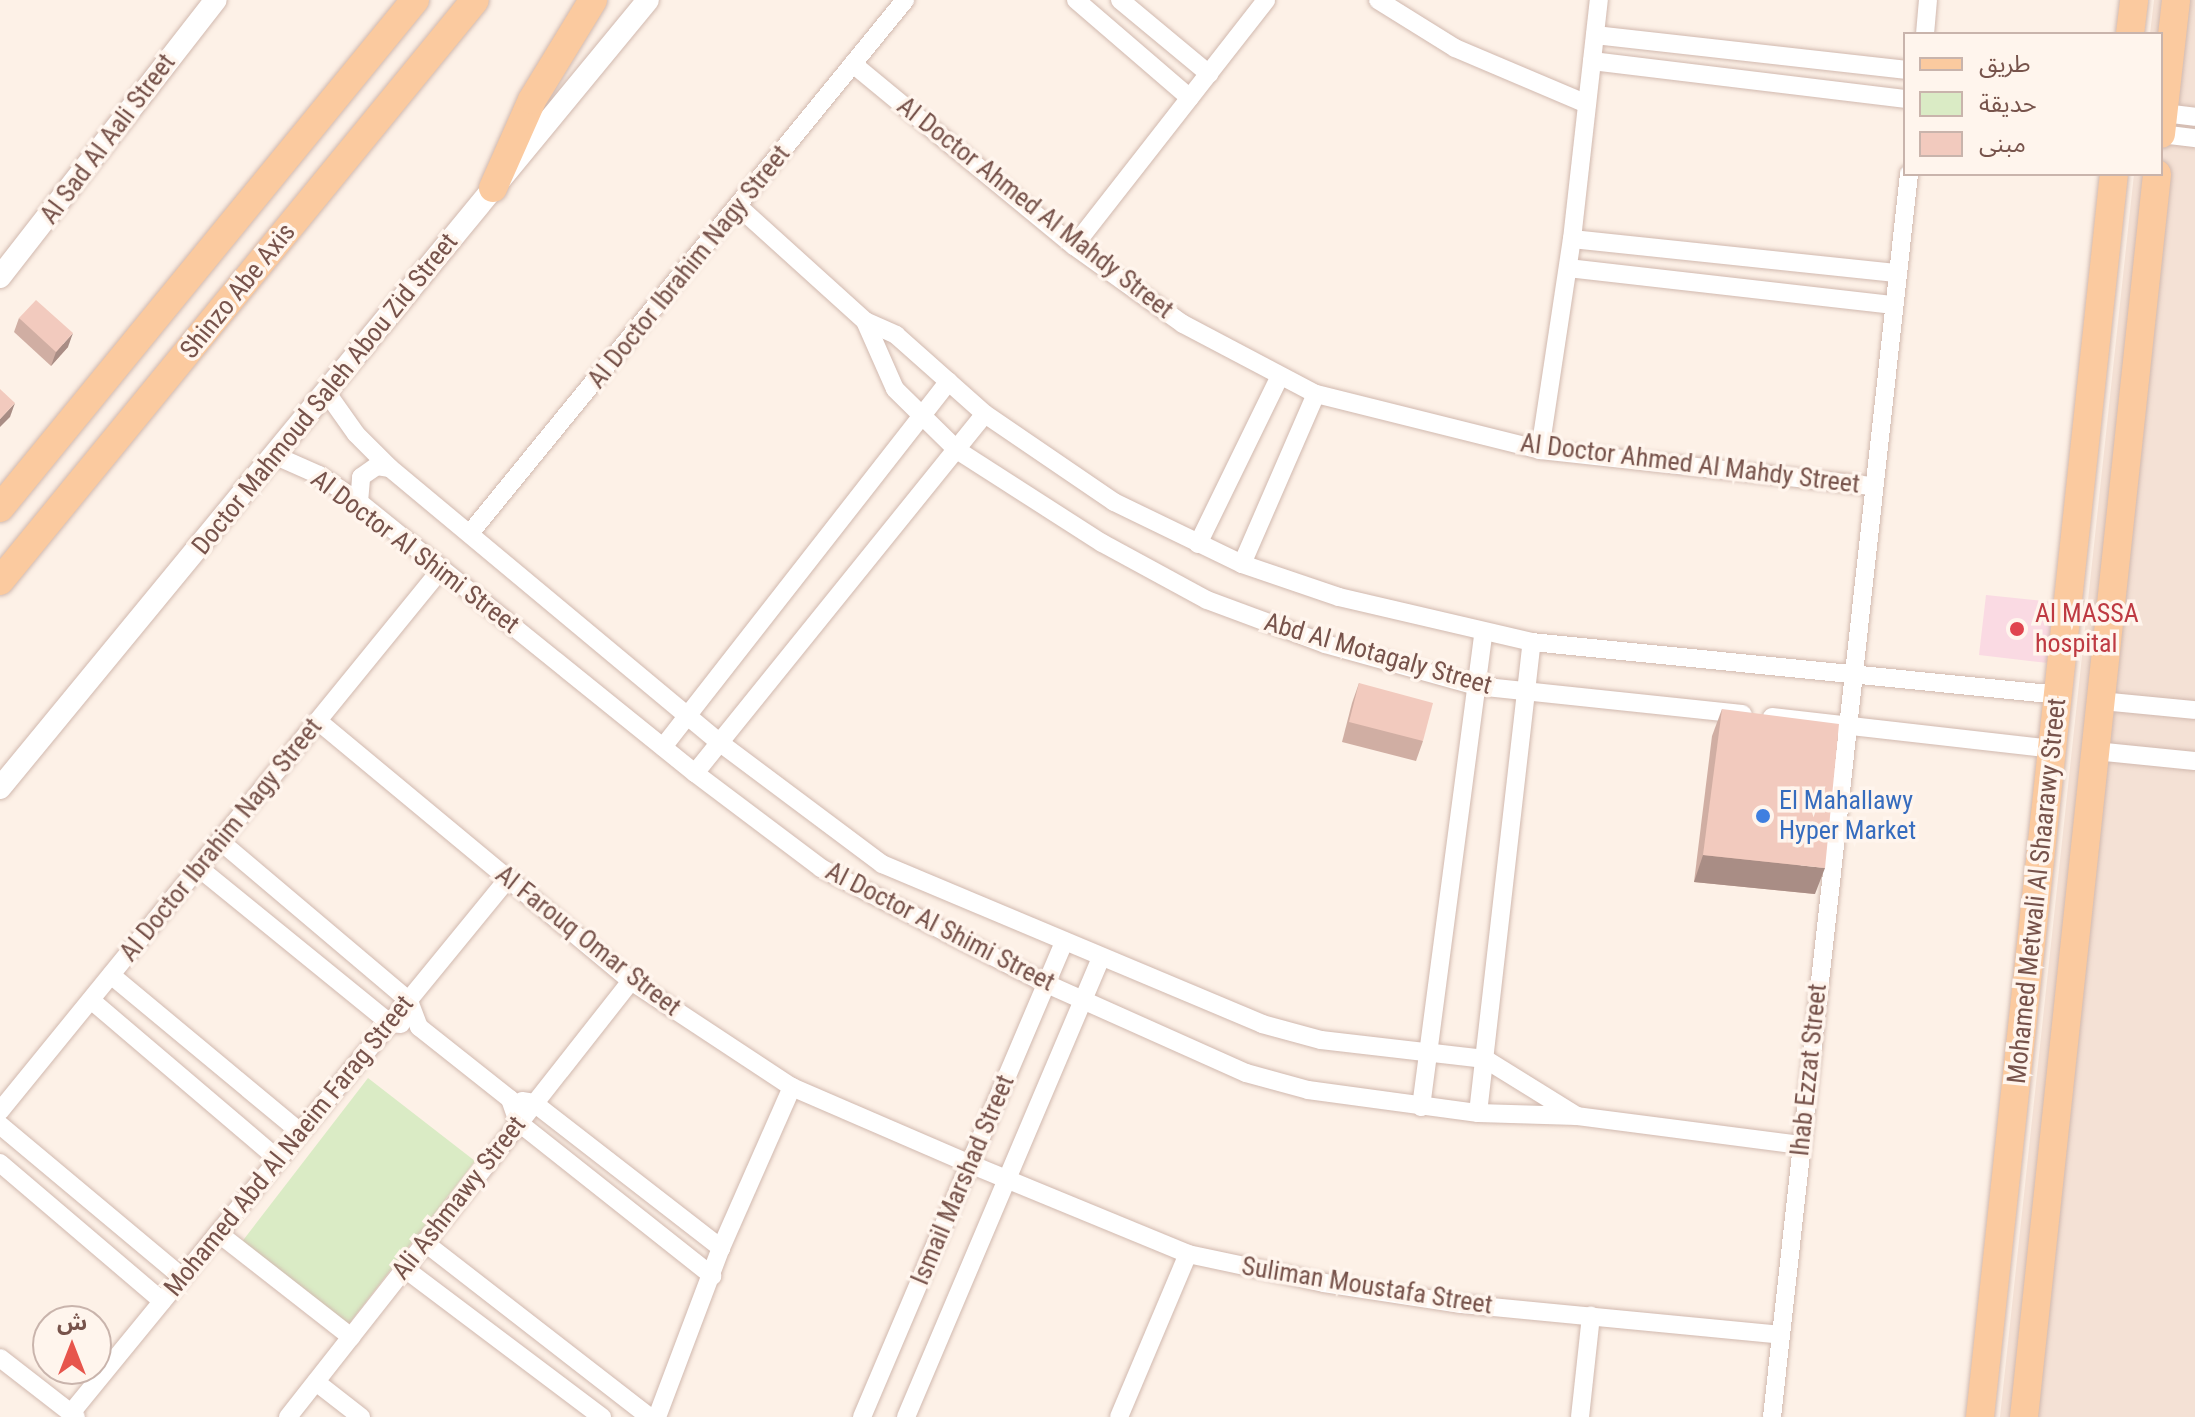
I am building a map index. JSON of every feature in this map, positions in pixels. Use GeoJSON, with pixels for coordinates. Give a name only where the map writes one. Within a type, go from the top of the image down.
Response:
{"type":"FeatureCollection","features":[{"type":"Feature","properties":{"kind":"main road","name":"Shinzo Abe Axis"},"geometry":{"type":"LineString","coordinates":[[0,508],[415,0]]}},
{"type":"Feature","properties":{"kind":"main road","name":"Shinzo Abe Axis"},"geometry":{"type":"LineString","coordinates":[[0,581],[475,0]]}},
{"type":"Feature","properties":{"kind":"main road"},"geometry":{"type":"LineString","coordinates":[[493,188],[532,100],[593,0]]}},
{"type":"Feature","properties":{"kind":"main road"},"geometry":{"type":"LineString","coordinates":[[2130,32],[2134,0]]}},
{"type":"Feature","properties":{"kind":"main road"},"geometry":{"type":"LineString","coordinates":[[2163,118],[2176,0]]}},
{"type":"Feature","properties":{"kind":"main road","name":"Mohamed Metwali Al Shaarawy Street"},"geometry":{"type":"LineString","coordinates":[[1980,1417],[2114,176]]}},
{"type":"Feature","properties":{"kind":"main road","name":"Mohamed Metwali Al Shaarawy Street"},"geometry":{"type":"LineString","coordinates":[[2024,1417],[2127,482],[2157,176]]}},
{"type":"Feature","properties":{"kind":"main road"},"geometry":{"type":"LineString","coordinates":[[2079,480],[2102,489],[2127,482]]}},
{"type":"Feature","properties":{"kind":"main road"},"geometry":{"type":"LineString","coordinates":[[2074,530],[2093,521],[2119,533]]}},
{"type":"Feature","properties":{"kind":"street","name":"Al Sad Al Aali Street"},"geometry":{"type":"LineString","coordinates":[[0,277],[216,0]]}},
{"type":"Feature","properties":{"kind":"street","name":"Doctor Mahmoud Saleh Abou Zid Street"},"geometry":{"type":"LineString","coordinates":[[0,788],[648,0]]}},
{"type":"Feature","properties":{"kind":"street","name":"Al Doctor Ibrahim Nagy Street"},"geometry":{"type":"LineString","coordinates":[[471,532],[905,0]]}},
{"type":"Feature","properties":{"kind":"street"},"geometry":{"type":"LineString","coordinates":[[1076,0],[1190,98]]}},
{"type":"Feature","properties":{"kind":"street"},"geometry":{"type":"LineString","coordinates":[[1120,0],[1209,74]]}},
{"type":"Feature","properties":{"kind":"street"},"geometry":{"type":"LineString","coordinates":[[1074,246],[1266,0]]}},
{"type":"Feature","properties":{"kind":"street"},"geometry":{"type":"LineString","coordinates":[[1378,0],[1455,48],[1587,104]]}},
{"type":"Feature","properties":{"kind":"street"},"geometry":{"type":"LineString","coordinates":[[1540,450],[1572,239],[1599,0]]}},
{"type":"Feature","properties":{"kind":"street"},"geometry":{"type":"LineString","coordinates":[[1925,32],[1928,0]]}},
{"type":"Feature","properties":{"kind":"street"},"geometry":{"type":"LineString","coordinates":[[1595,35],[1903,70]]}},
{"type":"Feature","properties":{"kind":"street"},"geometry":{"type":"LineString","coordinates":[[1592,61],[1903,99]]}},
{"type":"Feature","properties":{"kind":"street","name":"Al Doctor Ahmed Al Mahdy Street"},"geometry":{"type":"LineString","coordinates":[[853,64],[1074,246],[1183,324],[1279,378],[1316,394],[1540,450],[1874,486]]}},
{"type":"Feature","properties":{"kind":"street"},"geometry":{"type":"LineString","coordinates":[[2163,127],[2195,117]]}},
{"type":"Feature","properties":{"kind":"street"},"geometry":{"type":"LineString","coordinates":[[2163,127],[2195,138]]}},
{"type":"Feature","properties":{"kind":"street","name":"Ihab Ezzat Street"},"geometry":{"type":"LineString","coordinates":[[1772,1417],[1845,723],[1909,176]]}},
{"type":"Feature","properties":{"kind":"street","name":"Abd Al Motagaly Street"},"geometry":{"type":"LineString","coordinates":[[739,207],[865,321],[896,335],[985,414],[1114,502],[1242,564],[1339,597],[1532,642],[1853,670],[2059,695]]}},
{"type":"Feature","properties":{"kind":"street"},"geometry":{"type":"LineString","coordinates":[[1572,239],[1898,273]]}},
{"type":"Feature","properties":{"kind":"street"},"geometry":{"type":"LineString","coordinates":[[1568,268],[1894,305]]}},
{"type":"Feature","properties":{"kind":"street","name":"Abd Al Motagaly Street"},"geometry":{"type":"LineString","coordinates":[[865,321],[895,389],[921,418],[957,450],[1102,543],[1207,600],[1325,644],[1476,686],[1527,694],[1845,723],[2052,749]]}},
{"type":"Feature","properties":{"kind":"street"},"geometry":{"type":"LineString","coordinates":[[1198,544],[1279,378]]}},
{"type":"Feature","properties":{"kind":"street"},"geometry":{"type":"LineString","coordinates":[[663,747],[949,381]]}},
{"type":"Feature","properties":{"kind":"street","name":"Al Doctor Al Shimi Street"},"geometry":{"type":"LineString","coordinates":[[327,393],[356,434],[390,468],[471,532],[719,742],[882,864],[1262,1024],[1321,1040],[1485,1059],[1577,1116]]}},
{"type":"Feature","properties":{"kind":"street"},"geometry":{"type":"LineString","coordinates":[[1242,564],[1316,394]]}},
{"type":"Feature","properties":{"kind":"street"},"geometry":{"type":"LineString","coordinates":[[695,773],[985,414]]}},
{"type":"Feature","properties":{"kind":"street","name":"Al Doctor Al Shimi Street"},"geometry":{"type":"LineString","coordinates":[[276,456],[319,475],[359,502],[695,773],[842,881],[1047,984],[1246,1073],[1308,1090],[1421,1107],[1478,1113],[1577,1116],[1801,1145]]}},
{"type":"Feature","properties":{"kind":"street"},"geometry":{"type":"LineString","coordinates":[[359,502],[361,477],[377,466],[390,468]]}},
{"type":"Feature","properties":{"kind":"street","name":"Al Doctor Ibrahim Nagy Street"},"geometry":{"type":"LineString","coordinates":[[0,1111],[442,568]]}},
{"type":"Feature","properties":{"kind":"street"},"geometry":{"type":"LineString","coordinates":[[1421,1107],[1483,633]]}},
{"type":"Feature","properties":{"kind":"street"},"geometry":{"type":"LineString","coordinates":[[1478,1113],[1532,642]]}},
{"type":"Feature","properties":{"kind":"street"},"geometry":{"type":"LineString","coordinates":[[2101,701],[2195,710]]}},
{"type":"Feature","properties":{"kind":"street","name":"Al Farouq Omar Street"},"geometry":{"type":"LineString","coordinates":[[318,721],[631,981],[792,1087],[970,1164]]}},
{"type":"Feature","properties":{"kind":"street"},"geometry":{"type":"LineString","coordinates":[[2095,751],[2195,761]]}},
{"type":"Feature","properties":{"kind":"street"},"geometry":{"type":"LineString","coordinates":[[220,841],[409,1001],[419,1027]]}},
{"type":"Feature","properties":{"kind":"street"},"geometry":{"type":"LineString","coordinates":[[199,868],[390,1023],[419,1027],[510,1099],[534,1103],[721,1248]]}},
{"type":"Feature","properties":{"kind":"street","name":"Mohamed Abd Al Naeim Farag Street"},"geometry":{"type":"LineString","coordinates":[[74,1415],[162,1301],[507,880]]}},
{"type":"Feature","properties":{"kind":"street","name":"Ismail Marshad Street"},"geometry":{"type":"LineString","coordinates":[[862,1417],[1064,942]]}},
{"type":"Feature","properties":{"kind":"street","name":"Ismail Marshad Street"},"geometry":{"type":"LineString","coordinates":[[906,1417],[1101,958]]}},
{"type":"Feature","properties":{"kind":"street"},"geometry":{"type":"LineString","coordinates":[[111,975],[300,1132]]}},
{"type":"Feature","properties":{"kind":"street","name":"Ali Ashmawy Street"},"geometry":{"type":"LineString","coordinates":[[299,1413],[316,1382],[631,981]]}},
{"type":"Feature","properties":{"kind":"street"},"geometry":{"type":"LineString","coordinates":[[91,1000],[278,1159]]}},
{"type":"Feature","properties":{"kind":"street"},"geometry":{"type":"LineString","coordinates":[[657,1417],[721,1248],[792,1087]]}},
{"type":"Feature","properties":{"kind":"street"},"geometry":{"type":"LineString","coordinates":[[510,1099],[518,1122],[712,1276]]}},
{"type":"Feature","properties":{"kind":"street"},"geometry":{"type":"LineString","coordinates":[[0,1125],[182,1277]]}},
{"type":"Feature","properties":{"kind":"street"},"geometry":{"type":"LineString","coordinates":[[0,1163],[162,1301]]}},
{"type":"Feature","properties":{"kind":"street","name":"Suliman Moustafa Street"},"geometry":{"type":"LineString","coordinates":[[970,1164],[1188,1254],[1324,1283],[1591,1316],[1781,1335]]}},
{"type":"Feature","properties":{"kind":"street"},"geometry":{"type":"LineString","coordinates":[[39,1196],[57,1173]]}},
{"type":"Feature","properties":{"kind":"street"},"geometry":{"type":"LineString","coordinates":[[218,1233],[351,1337]]}},
{"type":"Feature","properties":{"kind":"street"},"geometry":{"type":"LineString","coordinates":[[424,1242],[650,1417]]}},
{"type":"Feature","properties":{"kind":"street"},"geometry":{"type":"LineString","coordinates":[[1119,1417],[1188,1254]]}},
{"type":"Feature","properties":{"kind":"street"},"geometry":{"type":"LineString","coordinates":[[404,1268],[602,1417]]}},
{"type":"Feature","properties":{"kind":"street"},"geometry":{"type":"LineString","coordinates":[[1580,1417],[1591,1316]]}},
{"type":"Feature","properties":{"kind":"street"},"geometry":{"type":"LineString","coordinates":[[0,1358],[74,1415]]}},
{"type":"Feature","properties":{"kind":"street"},"geometry":{"type":"LineString","coordinates":[[316,1382],[361,1417]]}},
{"type":"Feature","properties":{"kind":"shaded area"},"geometry":{"type":"Polygon","coordinates":[[[2154,0],[2195,0],[2195,1417],[2000,1417],[2134,176],[2163,176],[2163,32],[2150,32],[2154,0]]]}},
{"type":"Feature","properties":{"kind":"shaded area","name":"Al MASSA hospital"},"geometry":{"type":"Polygon","coordinates":[[[1986,595],[2054,602],[2048,663],[1979,655],[1986,595]]]}},
{"type":"Feature","properties":{"kind":"green space"},"geometry":{"type":"Polygon","coordinates":[[[368,1078],[475,1161],[348,1325],[241,1243],[368,1078]]]}},
{"type":"Feature","properties":{"kind":"building"},"geometry":{"type":"Polygon","coordinates":[[[36,300],[73,333],[56,352],[19,318],[36,300]]]}},
{"type":"Feature","properties":{"kind":"building"},"geometry":{"type":"Polygon","coordinates":[[[0,389],[15,403],[0,419],[0,389]]]}},
{"type":"Feature","properties":{"kind":"building"},"geometry":{"type":"Polygon","coordinates":[[[1359,683],[1433,703],[1423,741],[1349,722],[1359,683]]]}},
{"type":"Feature","properties":{"kind":"building","name":"El Mahallawy Hyper Market"},"geometry":{"type":"Polygon","coordinates":[[[1722,709],[1839,724],[1825,868],[1703,855],[1722,709]]]}},
{"type":"Feature","properties":{"kind":"place","name":"Al MASSA hospital"},"geometry":{"type":"Point","coordinates":[2017,629]}},
{"type":"Feature","properties":{"kind":"place","name":"El Mahallawy Hyper Market"},"geometry":{"type":"Point","coordinates":[1763,816]}}]}
